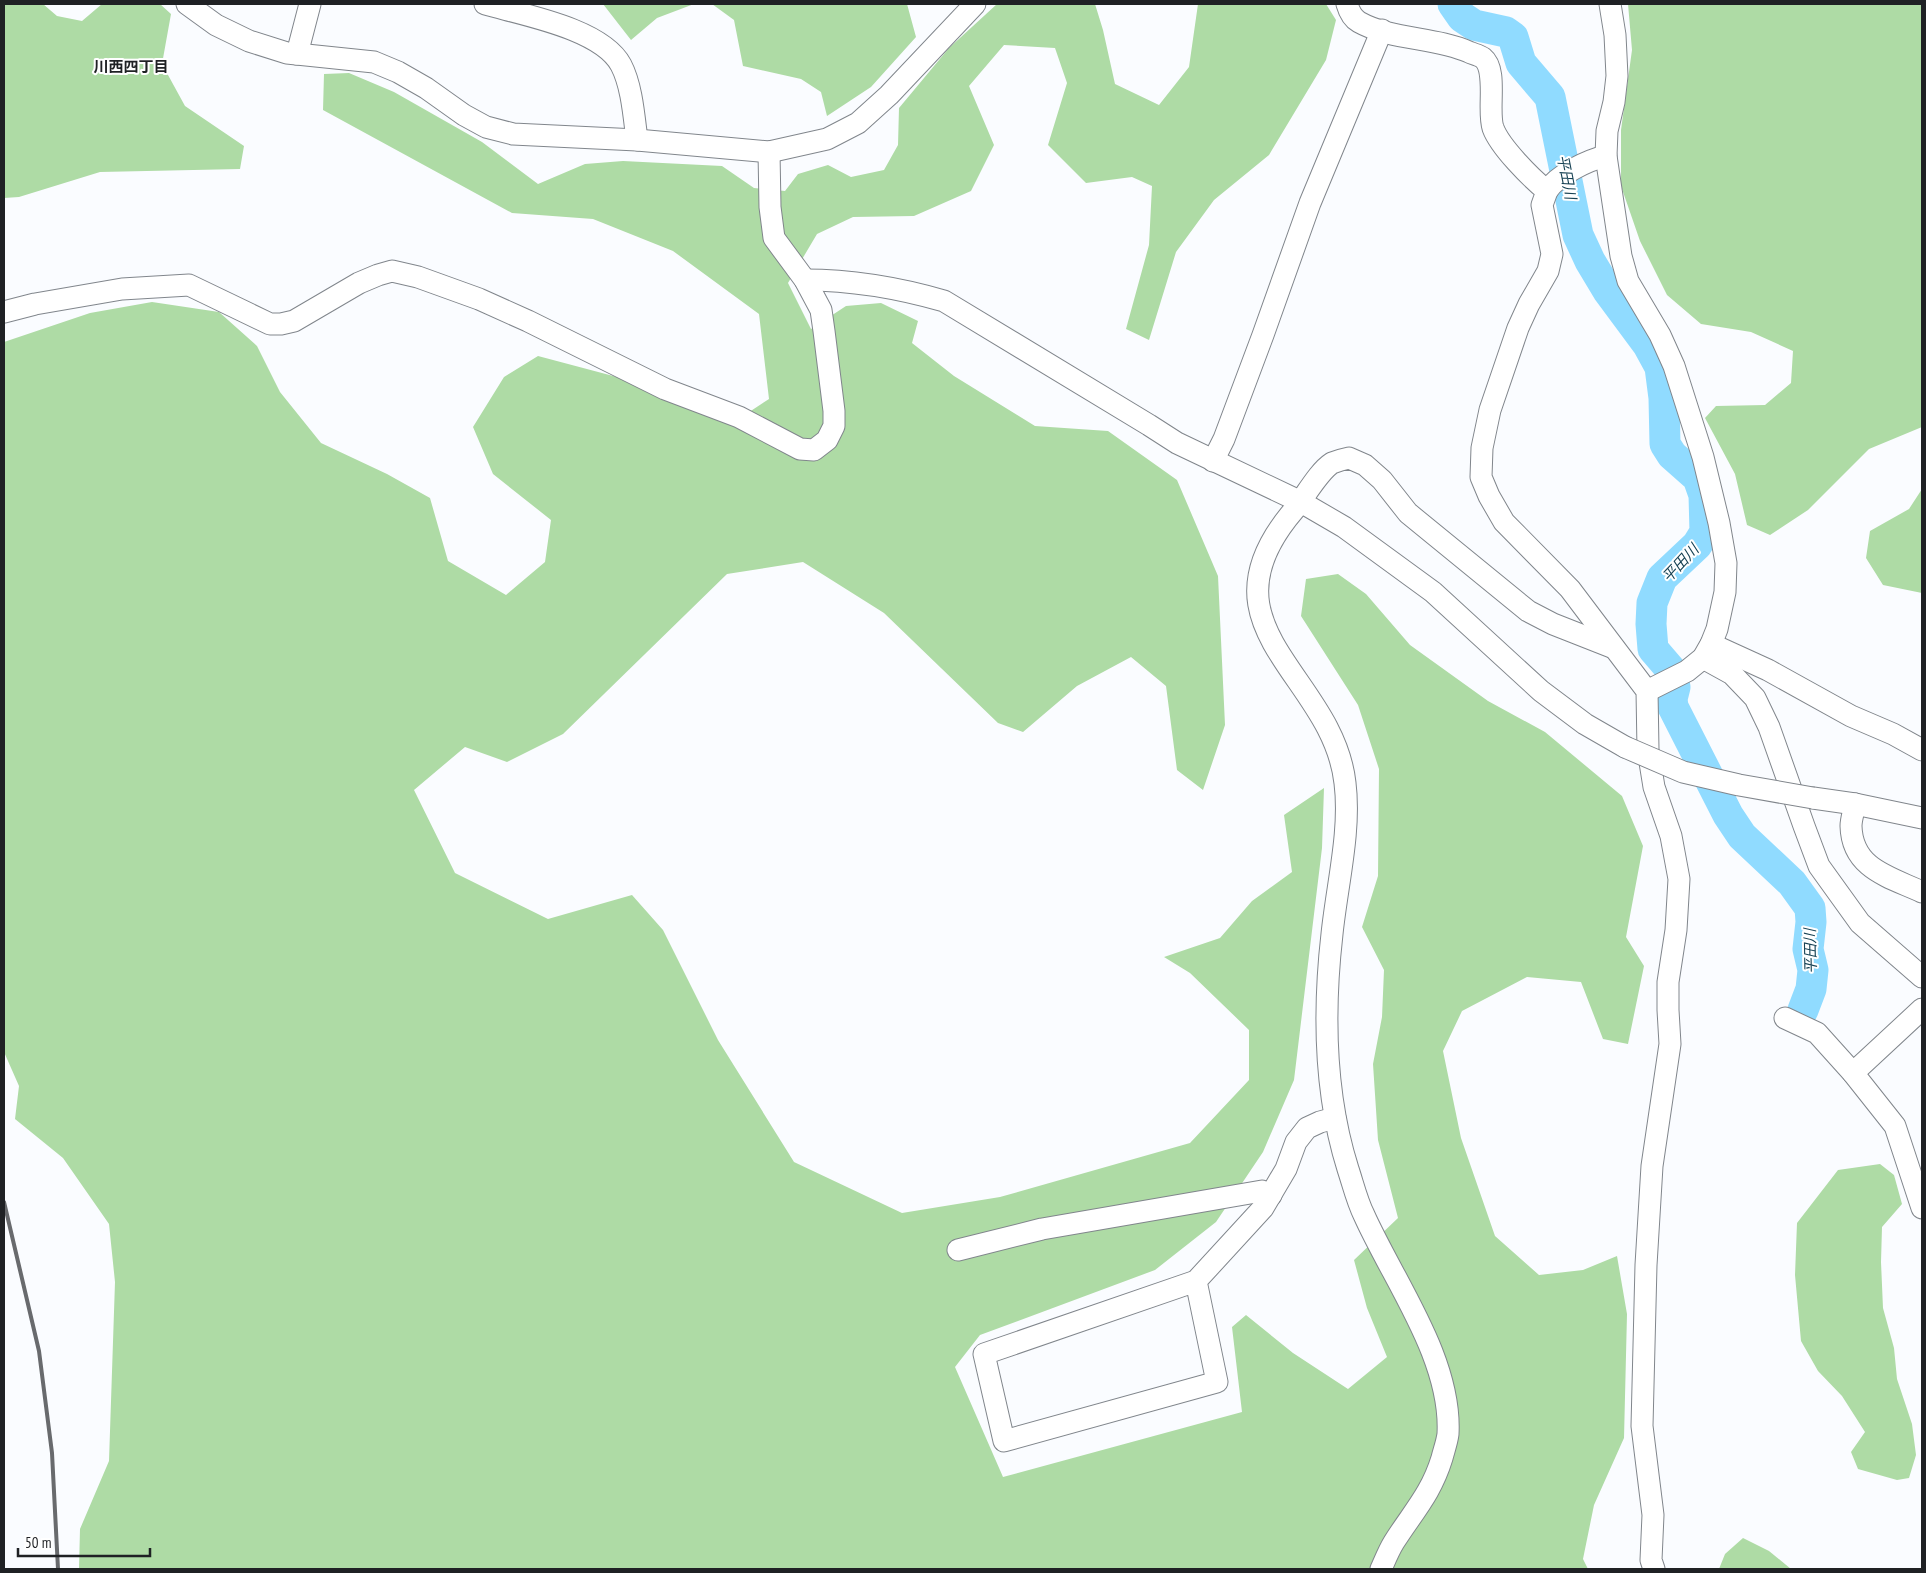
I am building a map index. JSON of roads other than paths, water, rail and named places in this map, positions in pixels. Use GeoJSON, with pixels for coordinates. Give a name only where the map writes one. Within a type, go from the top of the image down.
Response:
{"type":"FeatureCollection","features":[{"type":"Feature","properties":{"kind":"street"},"geometry":{"type":"LineString","coordinates":[[187,4],[216,25],[249,40],[287,53],[374,62],[398,72],[426,88],[464,115],[486,127],[513,134],[637,140],[769,152],[827,139],[858,123],[888,95],[975,4]]}},
{"type":"Feature","properties":{"kind":"street"},"geometry":{"type":"LineString","coordinates":[[297,54],[310,4]]}},
{"type":"Feature","properties":{"kind":"street"},"geometry":{"type":"LineString","coordinates":[[486,4],[596,39],[612,52],[622,66],[632,100],[637,140]]}},
{"type":"Feature","properties":{"kind":"street"},"geometry":{"type":"LineString","coordinates":[[1346,4],[1350,13],[1359,22],[1382,30],[1458,47],[1483,58],[1488,65],[1491,81],[1490,110],[1493,127],[1500,141],[1535,181],[1553,185]]}},
{"type":"Feature","properties":{"kind":"street"},"geometry":{"type":"LineString","coordinates":[[1610,4],[1617,76],[1614,102],[1607,130],[1606,156],[1621,256],[1628,281],[1660,336],[1674,366],[1702,457],[1726,563],[1725,592],[1707,651],[1687,671],[1647,691]]}},
{"type":"Feature","properties":{"kind":"street"},"geometry":{"type":"LineString","coordinates":[[1213,461],[1224,438],[1264,335],[1310,203],[1382,30]]}},
{"type":"Feature","properties":{"kind":"street"},"geometry":{"type":"LineString","coordinates":[[4,312],[36,304],[122,289],[189,285],[270,324],[281,324],[294,321],[359,283],[392,271],[418,277],[479,299],[528,320],[665,389],[739,417],[800,449],[814,450],[827,440],[834,426],[834,411],[821,310],[805,280],[774,238],[770,207],[769,152]]}},
{"type":"Feature","properties":{"kind":"street"},"geometry":{"type":"LineString","coordinates":[[1606,156],[1594,158],[1553,185],[1542,205],[1552,254],[1548,271],[1528,304],[1518,328],[1490,410],[1482,448],[1482,477],[1488,496],[1504,522],[1570,589],[1590,613],[1647,691],[1648,750],[1654,787],[1670,836],[1679,879],[1676,930],[1668,982],[1670,1044],[1652,1166],[1646,1265],[1642,1426],[1653,1515],[1651,1560],[1654,1569]]}},
{"type":"Feature","properties":{"kind":"street"},"geometry":{"type":"LineString","coordinates":[[805,280],[825,280],[881,286],[913,292],[944,301],[1149,424],[1177,443],[1301,502],[1344,527],[1433,592],[1541,691],[1585,724],[1625,747],[1683,772],[1739,785],[1855,804],[1922,818]]}},
{"type":"Feature","properties":{"kind":"street"},"geometry":{"type":"LineString","coordinates":[[1380,1569],[1393,1544],[1423,1502],[1437,1473],[1448,1437],[1447,1406],[1437,1362],[1363,1213],[1347,1167],[1335,1118],[1327,1050],[1326,1000],[1345,829],[1345,782],[1337,750],[1319,712],[1273,645],[1261,620],[1258,595],[1260,571],[1270,543],[1316,480],[1332,464],[1350,458],[1365,465],[1382,480],[1408,513],[1528,611],[1553,624],[1614,648]]}},
{"type":"Feature","properties":{"kind":"street"},"geometry":{"type":"LineString","coordinates":[[1707,651],[1768,670],[1851,716],[1893,734],[1922,750]]}},
{"type":"Feature","properties":{"kind":"street"},"geometry":{"type":"LineString","coordinates":[[1707,651],[1755,698],[1769,726],[1819,866],[1860,923],[1922,977]]}},
{"type":"Feature","properties":{"kind":"street"},"geometry":{"type":"LineString","coordinates":[[1855,804],[1851,825],[1854,844],[1862,860],[1878,871],[1922,892]]}},
{"type":"Feature","properties":{"kind":"street"},"geometry":{"type":"LineString","coordinates":[[1853,1073],[1922,1009]]}},
{"type":"Feature","properties":{"kind":"street"},"geometry":{"type":"LineString","coordinates":[[1785,1018],[1817,1033],[1853,1073],[1895,1126],[1922,1208]]}},
{"type":"Feature","properties":{"kind":"street"},"geometry":{"type":"LineString","coordinates":[[1196,1281],[1217,1382],[1004,1441],[984,1354],[1196,1281],[1267,1201],[1286,1169],[1296,1142],[1307,1128],[1335,1118]]}},
{"type":"Feature","properties":{"kind":"street"},"geometry":{"type":"LineString","coordinates":[[958,1250],[1052,1227],[1262,1191],[1267,1201]]}},
{"type":"Feature","properties":{"kind":"waterway","name":"平田川"},"geometry":{"type":"LineString","coordinates":[[1453,4],[1462,17],[1474,25],[1506,32],[1513,37],[1521,63],[1550,97],[1578,235],[1590,261],[1608,291],[1648,345],[1660,367],[1664,398],[1665,444],[1672,455],[1698,478],[1704,495],[1705,532],[1697,545],[1662,578],[1652,603],[1653,649],[1671,670],[1675,687],[1672,699],[1673,707],[1728,815],[1742,836],[1792,883],[1810,908],[1811,922],[1808,949],[1813,970],[1811,989],[1803,1010]]}},
{"type":"Feature","properties":{"kind":"railway"},"geometry":{"type":"LineString","coordinates":[[4,1202],[39,1351],[52,1453],[58,1569]]}},
{"type":"Feature","properties":{"kind":"district","name":"川西四丁目"},"geometry":{"type":"Point","coordinates":[131,66]}}]}
